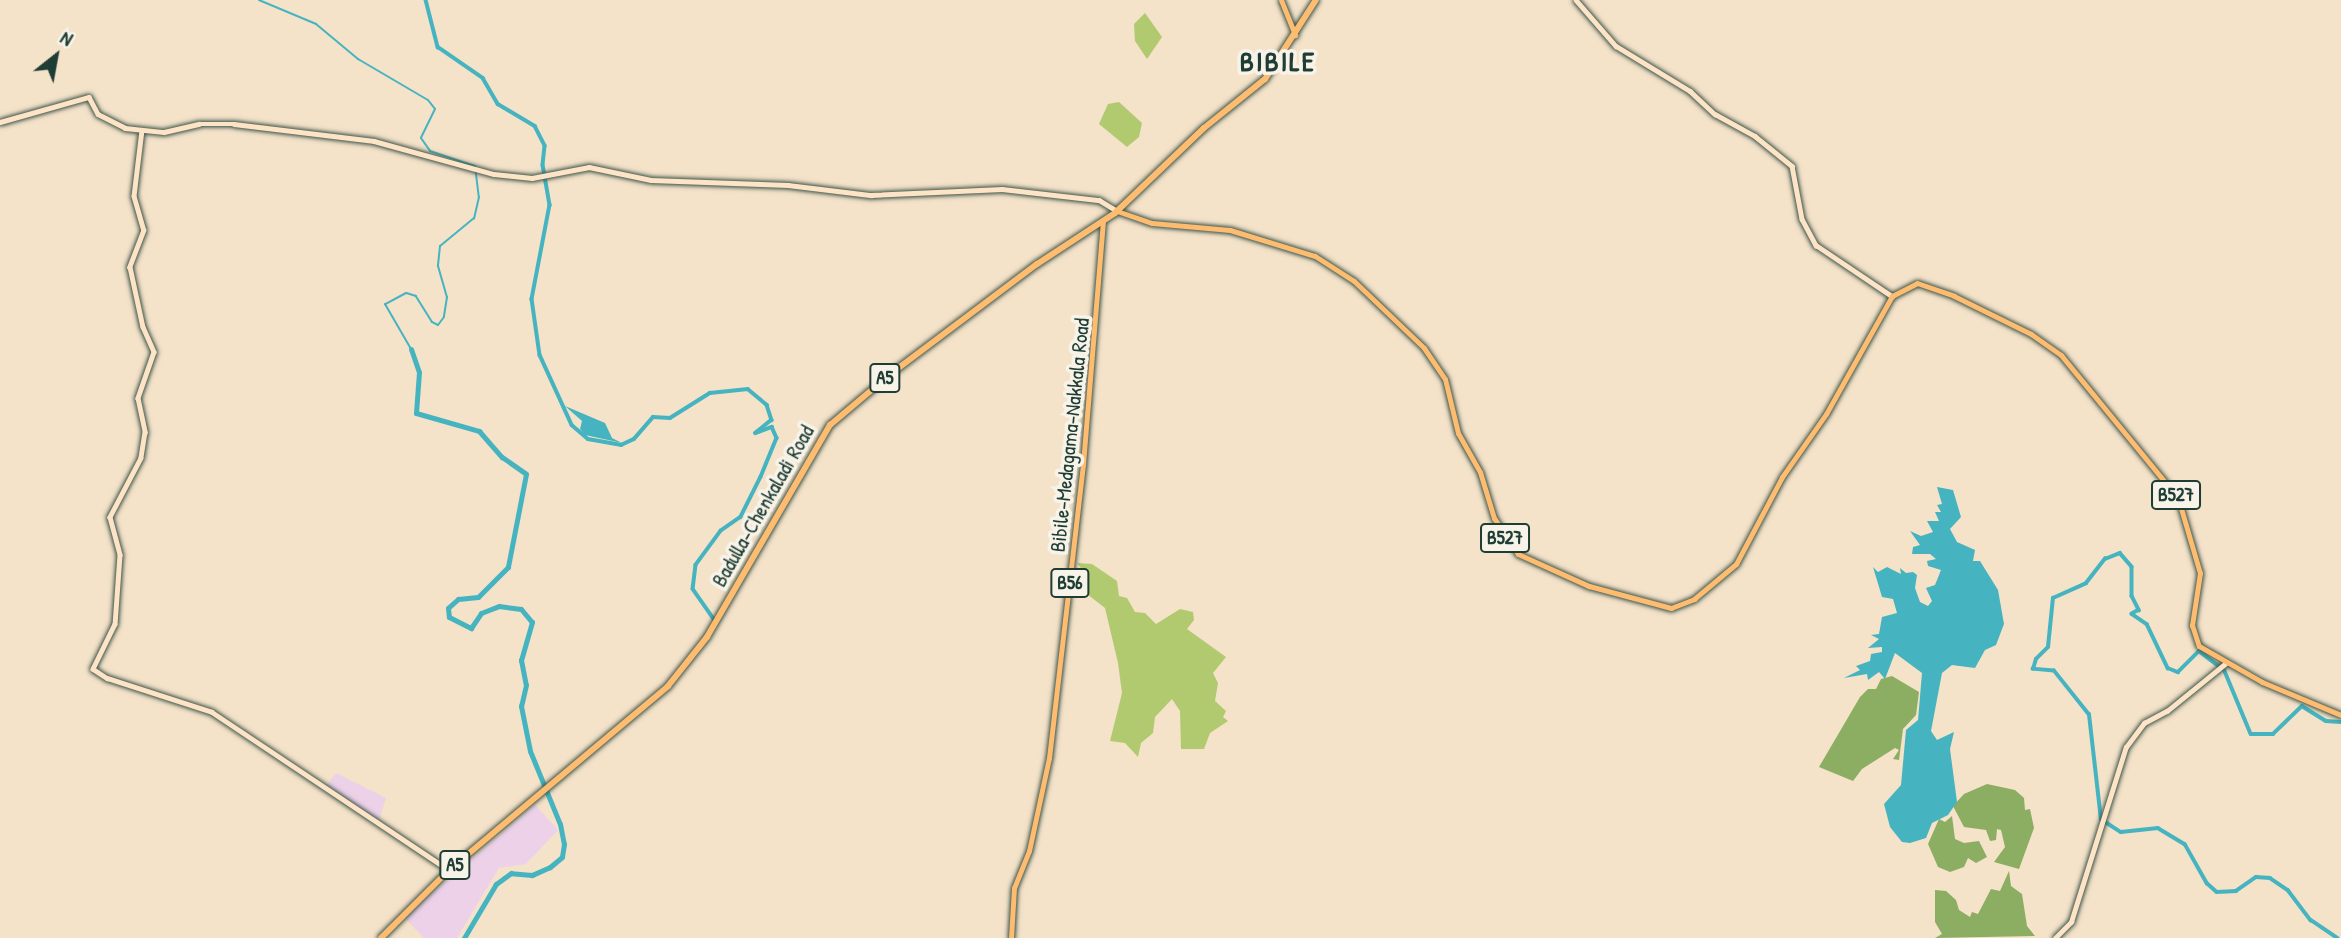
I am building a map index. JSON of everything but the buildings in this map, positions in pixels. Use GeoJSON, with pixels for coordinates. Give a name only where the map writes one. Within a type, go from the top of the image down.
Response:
{"type":"FeatureCollection","features":[{"type":"Feature","properties":{"kind":"highway","name":"Badulla-Chenkaladi Road"},"geometry":{"type":"LineString","coordinates":[[381,938],[449,870],[668,686],[694,654],[830,425],[1037,264],[1117,211],[1204,128],[1265,79],[1316,0]]}},
{"type":"Feature","properties":{"kind":"main road"},"geometry":{"type":"LineString","coordinates":[[1281,0],[1295,35]]}},
{"type":"Feature","properties":{"kind":"main road","name":"B527"},"geometry":{"type":"LineString","coordinates":[[1117,211],[1152,223],[1230,230],[1315,256],[1354,281],[1424,348],[1445,379],[1458,433],[1480,472],[1494,518],[1518,554],[1589,586],[1671,608],[1694,599],[1736,564],[1782,477],[1826,414],[1892,296],[1910,284],[1943,291],[2031,334],[2061,355],[2178,498],[2200,573],[2193,637],[2202,649],[2226,663],[2341,715]]}},
{"type":"Feature","properties":{"kind":"main road","name":"Bibile-Medagama-Nakkala Road"},"geometry":{"type":"LineString","coordinates":[[1011,938],[1014,888],[1029,851],[1049,758],[1085,450],[1103,222]]}},
{"type":"Feature","properties":{"kind":"street"},"geometry":{"type":"LineString","coordinates":[[1576,0],[1616,46],[1690,91],[1715,114],[1755,136],[1792,166],[1802,219],[1816,245],[1892,296]]}},
{"type":"Feature","properties":{"kind":"street"},"geometry":{"type":"LineString","coordinates":[[0,122],[89,97],[98,114],[114,124],[142,130],[164,132],[199,124],[234,124],[374,141],[494,174],[532,178],[589,167],[651,180],[788,185],[871,195],[1002,188],[1099,200],[1117,211]]}},
{"type":"Feature","properties":{"kind":"street"},"geometry":{"type":"LineString","coordinates":[[142,130],[134,197],[144,230],[130,267],[143,327],[154,352],[138,398],[145,432],[141,458],[110,517],[120,555],[115,624],[93,669],[107,678],[212,712],[449,870]]}},
{"type":"Feature","properties":{"kind":"street"},"geometry":{"type":"LineString","coordinates":[[2055,938],[2071,922],[2126,747],[2144,723],[2167,710],[2226,663]]}},
{"type":"Feature","properties":{"kind":"shaded area"},"geometry":{"type":"Polygon","coordinates":[[[336,773],[386,798],[379,820],[355,809],[326,786],[336,773]]]}},
{"type":"Feature","properties":{"kind":"shaded area"},"geometry":{"type":"Polygon","coordinates":[[[535,805],[558,830],[526,864],[499,868],[457,938],[424,938],[404,917],[535,805]]]}},
{"type":"Feature","properties":{"kind":"green space"},"geometry":{"type":"Polygon","coordinates":[[[1145,13],[1162,37],[1147,59],[1135,41],[1134,24],[1145,13]]]}},
{"type":"Feature","properties":{"kind":"green space"},"geometry":{"type":"Polygon","coordinates":[[[1119,102],[1142,123],[1139,137],[1127,147],[1099,124],[1108,104],[1119,102]]]}},
{"type":"Feature","properties":{"kind":"green space"},"geometry":{"type":"Polygon","coordinates":[[[1077,563],[1092,564],[1117,581],[1119,596],[1127,598],[1135,612],[1145,613],[1156,624],[1180,609],[1193,612],[1194,620],[1187,629],[1226,657],[1213,673],[1218,683],[1215,701],[1226,711],[1223,717],[1228,721],[1210,733],[1204,749],[1181,749],[1180,711],[1172,699],[1155,717],[1153,733],[1141,743],[1138,757],[1125,743],[1110,741],[1122,693],[1118,663],[1105,608],[1087,594],[1087,576],[1077,563]]]}},
{"type":"Feature","properties":{"kind":"green space"},"geometry":{"type":"Polygon","coordinates":[[[1892,676],[1919,692],[1916,715],[1903,729],[1899,760],[1893,759],[1899,750],[1895,748],[1862,769],[1853,781],[1819,767],[1860,697],[1868,689],[1876,689],[1881,679],[1892,676]]]}},
{"type":"Feature","properties":{"kind":"green space"},"geometry":{"type":"Polygon","coordinates":[[[1987,784],[2015,790],[2024,798],[2025,810],[2030,809],[2034,828],[2019,869],[1994,862],[2005,847],[2001,830],[1997,829],[1996,840],[1990,841],[1986,830],[1964,827],[1953,806],[1964,794],[1987,784]]]}},
{"type":"Feature","properties":{"kind":"green space"},"geometry":{"type":"Polygon","coordinates":[[[1952,816],[1955,839],[1964,843],[1979,841],[1987,857],[1976,863],[1968,858],[1964,867],[1950,872],[1938,867],[1928,844],[1939,819],[1945,822],[1952,816]]]}},
{"type":"Feature","properties":{"kind":"green space"},"geometry":{"type":"Polygon","coordinates":[[[2009,871],[2011,886],[2022,894],[2027,926],[2035,936],[1935,938],[1942,934],[1935,922],[1935,890],[1946,891],[1956,900],[1959,910],[1970,917],[1972,912],[1978,914],[1991,889],[2000,891],[2009,871]]]}},
{"type":"Feature","properties":{"kind":"water"},"geometry":{"type":"Polygon","coordinates":[[[565,406],[605,423],[612,438],[622,443],[585,435],[580,429],[582,421],[565,406]]]}},
{"type":"Feature","properties":{"kind":"water"},"geometry":{"type":"Polygon","coordinates":[[[1937,487],[1953,490],[1961,517],[1950,529],[1957,542],[1975,550],[1973,561],[1980,561],[1998,590],[2004,624],[1996,645],[1985,650],[1975,668],[1952,665],[1942,673],[1931,731],[1937,740],[1954,732],[1950,749],[1957,802],[1948,815],[1932,823],[1926,838],[1910,843],[1902,842],[1890,827],[1884,804],[1901,785],[1906,730],[1918,720],[1922,673],[1895,653],[1885,679],[1879,672],[1868,680],[1867,674],[1844,678],[1860,670],[1856,666],[1870,661],[1871,654],[1882,652],[1882,647],[1868,648],[1879,639],[1871,635],[1879,634],[1882,617],[1897,613],[1893,599],[1882,597],[1873,567],[1878,572],[1887,567],[1901,574],[1900,568],[1906,573],[1913,572],[1917,575],[1915,588],[1920,602],[1928,606],[1932,601],[1926,588],[1935,585],[1941,570],[1928,566],[1927,561],[1936,559],[1930,554],[1912,554],[1913,547],[1920,545],[1910,531],[1921,536],[1933,532],[1927,521],[1939,521],[1935,512],[1941,512],[1937,505],[1942,504],[1937,487]]]}},
{"type":"Feature","properties":{"kind":"waterway"},"geometry":{"type":"LineString","coordinates":[[259,0],[316,24],[358,59],[428,100],[435,109],[421,138],[430,151],[475,166],[479,197],[474,218],[440,246],[438,266],[447,297],[444,317],[438,325],[432,322],[416,296],[406,293],[385,304],[411,349]]}},
{"type":"Feature","properties":{"kind":"waterway"},"geometry":{"type":"LineString","coordinates":[[426,0],[438,47],[483,78],[498,104],[535,126],[545,146],[543,165],[550,205],[532,299],[540,355],[572,425],[588,439],[621,445],[634,439],[653,417],[670,418],[710,393],[748,389],[767,405],[772,420],[756,433],[772,427],[777,438],[761,477],[741,517],[721,531],[696,565],[693,589],[714,619]]}},
{"type":"Feature","properties":{"kind":"waterway"},"geometry":{"type":"LineString","coordinates":[[411,349],[419,372],[416,413],[479,431],[502,457],[526,474],[508,567],[478,597],[458,599],[448,608],[449,617],[471,628],[481,613],[499,606],[521,609],[532,622],[521,660],[526,685],[521,706],[530,751],[560,824],[564,844],[562,857],[550,867],[532,875],[511,873],[496,884],[464,938]]}},
{"type":"Feature","properties":{"kind":"waterway"},"geometry":{"type":"LineString","coordinates":[[2101,820],[2089,715],[2054,671],[2033,669],[2036,659],[2048,647],[2053,598],[2086,583],[2105,559],[2120,553],[2132,567],[2132,596],[2139,610],[2132,614],[2147,624],[2168,668],[2178,672],[2199,651],[2219,666]]}},
{"type":"Feature","properties":{"kind":"waterway"},"geometry":{"type":"LineString","coordinates":[[2224,669],[2251,734],[2273,734],[2302,706],[2326,721],[2341,722]]}},
{"type":"Feature","properties":{"kind":"waterway"},"geometry":{"type":"LineString","coordinates":[[2104,821],[2121,832],[2158,828],[2185,844],[2207,883],[2217,892],[2236,891],[2256,877],[2270,878],[2288,890],[2311,920],[2338,938]]}},
{"type":"Feature","properties":{"kind":"district","name":"BIBILE"},"geometry":{"type":"Point","coordinates":[1278,61]}}]}
